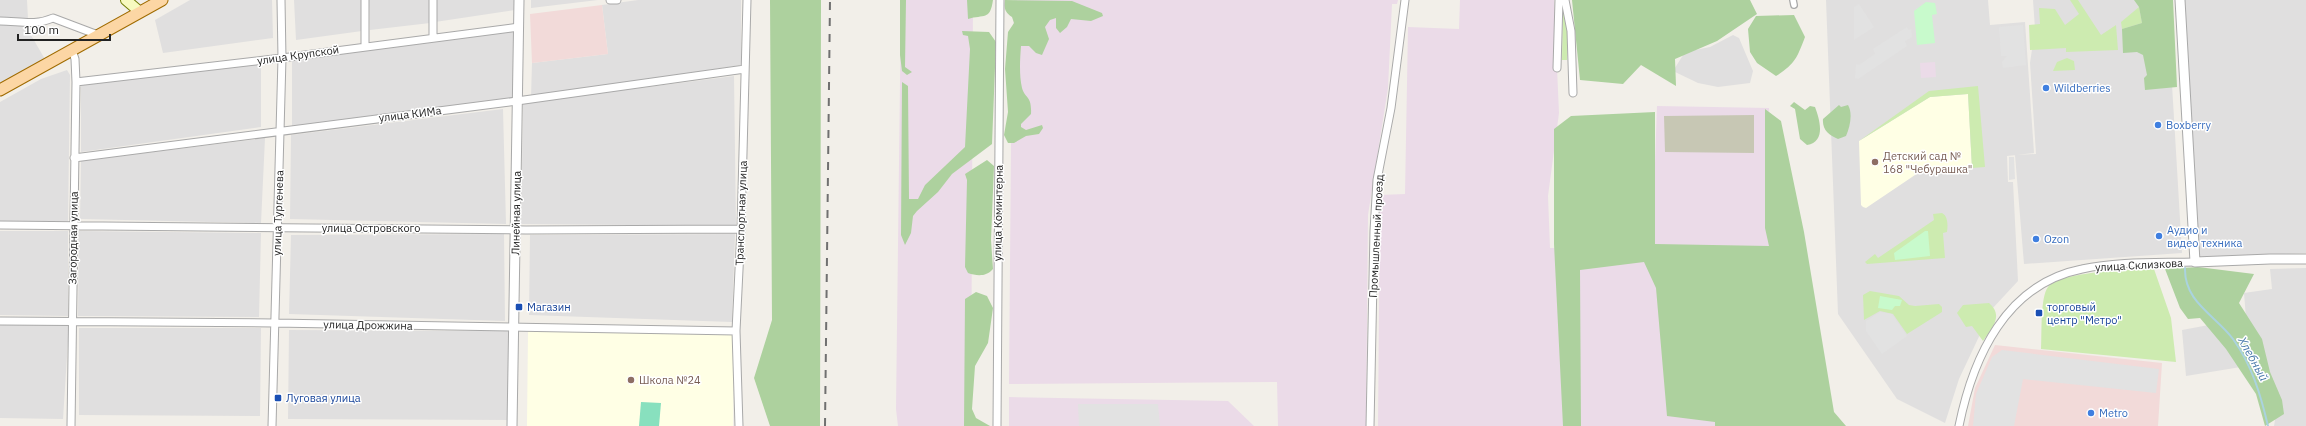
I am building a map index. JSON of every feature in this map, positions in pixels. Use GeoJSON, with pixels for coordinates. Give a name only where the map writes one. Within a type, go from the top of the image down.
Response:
{"type":"FeatureCollection","features":[{"type":"Feature","properties":{"kind":"main road"},"geometry":{"type":"LineString","coordinates":[[126,0],[140,12]]}},
{"type":"Feature","properties":{"kind":"main road"},"geometry":{"type":"LineString","coordinates":[[0,90],[162,0]]}},
{"type":"Feature","properties":{"kind":"street","name":"улица Тургенева"},"geometry":{"type":"LineString","coordinates":[[272,426],[282,58],[281,0]]}},
{"type":"Feature","properties":{"kind":"street"},"geometry":{"type":"LineString","coordinates":[[365,0],[365,46]]}},
{"type":"Feature","properties":{"kind":"street"},"geometry":{"type":"LineString","coordinates":[[433,0],[433,38]]}},
{"type":"Feature","properties":{"kind":"street","name":"Линейная улица"},"geometry":{"type":"LineString","coordinates":[[512,426],[519,0]]}},
{"type":"Feature","properties":{"kind":"street"},"geometry":{"type":"LineString","coordinates":[[610,0],[617,0]]}},
{"type":"Feature","properties":{"kind":"street","name":"Транспортная улица"},"geometry":{"type":"LineString","coordinates":[[739,426],[736,331],[741,228],[747,0]]}},
{"type":"Feature","properties":{"kind":"street","name":"улица Коминтерна"},"geometry":{"type":"LineString","coordinates":[[997,426],[1000,0]]}},
{"type":"Feature","properties":{"kind":"street","name":"Промышленный проезд"},"geometry":{"type":"LineString","coordinates":[[1370,426],[1374,231],[1377,180],[1393,94],[1405,0]]}},
{"type":"Feature","properties":{"kind":"street"},"geometry":{"type":"LineString","coordinates":[[1557,68],[1559,0]]}},
{"type":"Feature","properties":{"kind":"street"},"geometry":{"type":"LineString","coordinates":[[1565,0],[1571,31],[1573,93]]}},
{"type":"Feature","properties":{"kind":"street","name":"улица Склизкова"},"geometry":{"type":"LineString","coordinates":[[1959,426],[1969,386],[1986,343],[2005,315],[2034,288],[2062,274],[2087,268],[2195,262],[2180,0]]}},
{"type":"Feature","properties":{"kind":"street"},"geometry":{"type":"LineString","coordinates":[[0,21],[32,24],[53,18],[98,35]]}},
{"type":"Feature","properties":{"kind":"street","name":"улица Крупской"},"geometry":{"type":"LineString","coordinates":[[76,82],[282,58],[519,27]]}},
{"type":"Feature","properties":{"kind":"street","name":"Загородная улица"},"geometry":{"type":"LineString","coordinates":[[71,426],[76,82],[75,59],[72,50]]}},
{"type":"Feature","properties":{"kind":"street","name":"улица КИМа"},"geometry":{"type":"LineString","coordinates":[[74,158],[280,130],[518,101],[745,69]]}},
{"type":"Feature","properties":{"kind":"street","name":"улица Островского"},"geometry":{"type":"LineString","coordinates":[[0,225],[516,229],[741,228]]}},
{"type":"Feature","properties":{"kind":"street"},"geometry":{"type":"LineString","coordinates":[[2195,262],[2270,258],[2306,259]]}},
{"type":"Feature","properties":{"kind":"street","name":"улица Дрожжина"},"geometry":{"type":"LineString","coordinates":[[0,321],[274,323],[736,331]]}},
{"type":"Feature","properties":{"kind":"shaded area"},"geometry":{"type":"Polygon","coordinates":[[[0,0],[27,0],[28,19],[0,19],[0,0]]]}},
{"type":"Feature","properties":{"kind":"shaded area"},"geometry":{"type":"Polygon","coordinates":[[[190,0],[272,0],[273,38],[163,53],[155,20],[190,0]]]}},
{"type":"Feature","properties":{"kind":"shaded area"},"geometry":{"type":"Polygon","coordinates":[[[294,0],[362,0],[362,31],[296,40],[294,0]]]}},
{"type":"Feature","properties":{"kind":"shaded area"},"geometry":{"type":"Polygon","coordinates":[[[369,0],[430,0],[430,23],[370,30],[369,0]]]}},
{"type":"Feature","properties":{"kind":"shaded area"},"geometry":{"type":"Polygon","coordinates":[[[436,0],[515,0],[515,10],[435,22],[436,0]]]}},
{"type":"Feature","properties":{"kind":"shaded area"},"geometry":{"type":"Polygon","coordinates":[[[531,0],[598,0],[531,8],[531,0]]]}},
{"type":"Feature","properties":{"kind":"shaded area"},"geometry":{"type":"Polygon","coordinates":[[[638,0],[741,0],[741,65],[531,97],[532,63],[608,54],[602,5],[638,0]]]}},
{"type":"Feature","properties":{"kind":"shaded area"},"geometry":{"type":"Polygon","coordinates":[[[901,0],[973,0],[971,426],[898,426],[896,409],[901,0]]]}},
{"type":"Feature","properties":{"kind":"shaded area"},"geometry":{"type":"Polygon","coordinates":[[[1014,0],[1398,0],[1397,4],[1392,4],[1388,88],[1368,215],[1366,426],[1278,426],[1277,382],[1009,384],[1014,0]]]}},
{"type":"Feature","properties":{"kind":"shaded area"},"geometry":{"type":"Polygon","coordinates":[[[1460,0],[1554,0],[1559,113],[1548,196],[1550,248],[1652,249],[1657,106],[1769,108],[1774,247],[1835,426],[1378,426],[1380,195],[1405,194],[1408,27],[1459,29],[1460,0]]]}},
{"type":"Feature","properties":{"kind":"shaded area"},"geometry":{"type":"Polygon","coordinates":[[[1826,0],[1988,0],[1990,25],[2025,22],[2034,153],[2007,156],[2008,182],[2013,182],[2018,281],[1992,309],[1959,379],[1945,423],[1897,399],[1838,314],[1826,0]]]}},
{"type":"Feature","properties":{"kind":"shaded area"},"geometry":{"type":"Polygon","coordinates":[[[2033,0],[2167,0],[2182,253],[2024,264],[2015,155],[2036,154],[2030,63],[2035,29],[2033,0]]]}},
{"type":"Feature","properties":{"kind":"shaded area"},"geometry":{"type":"Polygon","coordinates":[[[2185,0],[2306,0],[2306,253],[2198,258],[2185,0]]]}},
{"type":"Feature","properties":{"kind":"shaded area"},"geometry":{"type":"Polygon","coordinates":[[[1859,4],[1874,27],[1854,40],[1854,7],[1859,4]]]}},
{"type":"Feature","properties":{"kind":"shaded area"},"geometry":{"type":"Polygon","coordinates":[[[602,5],[608,54],[532,63],[530,14],[602,5]]]}},
{"type":"Feature","properties":{"kind":"shaded area"},"geometry":{"type":"Polygon","coordinates":[[[0,22],[24,23],[46,61],[0,87],[0,22]]]}},
{"type":"Feature","properties":{"kind":"shaded area"},"geometry":{"type":"Polygon","coordinates":[[[2023,25],[2026,65],[2003,68],[2002,62],[2007,56],[2001,56],[1999,27],[2023,25]]]}},
{"type":"Feature","properties":{"kind":"shaded area"},"geometry":{"type":"Polygon","coordinates":[[[1907,27],[1908,30],[1911,29],[1912,37],[1905,41],[1907,46],[1858,79],[1855,78],[1856,64],[1859,65],[1875,54],[1873,49],[1907,27]]]}},
{"type":"Feature","properties":{"kind":"shaded area"},"geometry":{"type":"Polygon","coordinates":[[[515,29],[515,99],[292,126],[292,59],[515,29]]]}},
{"type":"Feature","properties":{"kind":"shaded area"},"geometry":{"type":"Polygon","coordinates":[[[1733,35],[1739,38],[1753,71],[1750,83],[1718,87],[1698,83],[1673,71],[1685,52],[1710,47],[1733,35]]]}},
{"type":"Feature","properties":{"kind":"shaded area"},"geometry":{"type":"Polygon","coordinates":[[[261,61],[261,127],[81,152],[81,83],[261,61]]]}},
{"type":"Feature","properties":{"kind":"shaded area"},"geometry":{"type":"Polygon","coordinates":[[[1935,62],[1936,77],[1921,78],[1920,63],[1935,62]]]}},
{"type":"Feature","properties":{"kind":"shaded area"},"geometry":{"type":"Polygon","coordinates":[[[67,70],[70,75],[68,221],[0,221],[0,102],[41,79],[67,70]]]}},
{"type":"Feature","properties":{"kind":"shaded area"},"geometry":{"type":"Polygon","coordinates":[[[734,76],[736,226],[521,224],[523,103],[734,76]]]}},
{"type":"Feature","properties":{"kind":"shaded area"},"geometry":{"type":"Polygon","coordinates":[[[1968,94],[1972,168],[1918,173],[1866,208],[1863,207],[1861,205],[1859,141],[1930,97],[1968,94]]]}},
{"type":"Feature","properties":{"kind":"shaded area"},"geometry":{"type":"Polygon","coordinates":[[[503,109],[506,224],[290,219],[291,135],[503,109]]]}},
{"type":"Feature","properties":{"kind":"shaded area"},"geometry":{"type":"Polygon","coordinates":[[[1754,115],[1754,153],[1665,152],[1664,116],[1754,115]]]}},
{"type":"Feature","properties":{"kind":"shaded area"},"geometry":{"type":"Polygon","coordinates":[[[265,138],[261,223],[80,219],[81,161],[265,138]]]}},
{"type":"Feature","properties":{"kind":"shaded area"},"geometry":{"type":"Polygon","coordinates":[[[2009,157],[2014,157],[2015,179],[2009,180],[2009,157]]]}},
{"type":"Feature","properties":{"kind":"shaded area"},"geometry":{"type":"Polygon","coordinates":[[[0,231],[68,231],[68,316],[0,315],[0,231]]]}},
{"type":"Feature","properties":{"kind":"shaded area"},"geometry":{"type":"Polygon","coordinates":[[[79,231],[261,233],[259,317],[78,316],[79,231]]]}},
{"type":"Feature","properties":{"kind":"shaded area"},"geometry":{"type":"Polygon","coordinates":[[[504,234],[505,321],[289,314],[291,235],[504,234]]]}},
{"type":"Feature","properties":{"kind":"shaded area"},"geometry":{"type":"Polygon","coordinates":[[[735,234],[732,322],[529,315],[530,235],[735,234]]]}},
{"type":"Feature","properties":{"kind":"shaded area"},"geometry":{"type":"Polygon","coordinates":[[[2306,268],[2306,426],[2274,426],[2275,420],[2253,365],[2186,376],[2182,330],[2246,318],[2244,293],[2272,289],[2270,269],[2306,268]]]}},
{"type":"Feature","properties":{"kind":"shaded area"},"geometry":{"type":"Polygon","coordinates":[[[1880,312],[1892,314],[1907,336],[1882,354],[1866,331],[1866,321],[1880,312]]]}},
{"type":"Feature","properties":{"kind":"shaded area"},"geometry":{"type":"Polygon","coordinates":[[[0,325],[69,325],[63,419],[0,418],[0,325]]]}},
{"type":"Feature","properties":{"kind":"shaded area"},"geometry":{"type":"Polygon","coordinates":[[[79,328],[261,328],[260,416],[79,415],[79,328]]]}},
{"type":"Feature","properties":{"kind":"shaded area"},"geometry":{"type":"Polygon","coordinates":[[[289,330],[513,331],[511,420],[288,419],[289,330]]]}},
{"type":"Feature","properties":{"kind":"shaded area","name":"Школа №24"},"geometry":{"type":"Polygon","coordinates":[[[528,330],[734,335],[733,426],[527,426],[528,330]]]}},
{"type":"Feature","properties":{"kind":"shaded area"},"geometry":{"type":"Polygon","coordinates":[[[1995,345],[2162,363],[2158,426],[1968,426],[1975,388],[1995,345]]]}},
{"type":"Feature","properties":{"kind":"shaded area"},"geometry":{"type":"Polygon","coordinates":[[[2002,350],[2159,369],[2156,393],[2023,379],[2014,426],[1973,426],[1976,394],[1992,357],[2002,350]]]}},
{"type":"Feature","properties":{"kind":"shaded area"},"geometry":{"type":"Polygon","coordinates":[[[1009,397],[1228,401],[1254,426],[1009,426],[1009,397]]]}},
{"type":"Feature","properties":{"kind":"shaded area"},"geometry":{"type":"Polygon","coordinates":[[[1078,404],[1158,404],[1160,426],[1079,426],[1078,404]]]}},
{"type":"Feature","properties":{"kind":"green space"},"geometry":{"type":"Polygon","coordinates":[[[770,0],[821,0],[820,426],[770,426],[754,378],[772,320],[770,0]]]}},
{"type":"Feature","properties":{"kind":"green space"},"geometry":{"type":"Polygon","coordinates":[[[900,0],[906,0],[905,67],[912,72],[907,75],[902,71],[900,55],[900,0]]]}},
{"type":"Feature","properties":{"kind":"green space"},"geometry":{"type":"Polygon","coordinates":[[[967,0],[993,0],[992,7],[988,14],[985,16],[968,19],[967,0]]]}},
{"type":"Feature","properties":{"kind":"green space"},"geometry":{"type":"Polygon","coordinates":[[[1005,0],[1072,1],[1102,13],[1103,16],[1091,21],[1071,19],[1067,27],[1060,33],[1056,28],[1056,18],[1050,20],[1045,27],[1049,39],[1042,55],[1036,53],[1029,46],[1021,46],[1021,83],[1023,91],[1030,103],[1031,114],[1021,124],[1021,127],[1026,130],[1042,125],[1043,128],[1039,134],[1026,136],[1014,143],[1008,143],[1004,135],[1008,112],[1005,69],[1008,32],[1014,23],[1012,17],[1006,10],[1005,0]]]}},
{"type":"Feature","properties":{"kind":"green space"},"geometry":{"type":"Polygon","coordinates":[[[1572,0],[1750,0],[1757,14],[1717,41],[1675,59],[1676,86],[1641,65],[1623,84],[1580,80],[1572,0]]]}},
{"type":"Feature","properties":{"kind":"green space"},"geometry":{"type":"Polygon","coordinates":[[[2070,0],[2078,0],[2101,35],[2116,25],[2118,50],[2066,52],[2066,48],[2030,50],[2029,25],[2040,24],[2039,8],[2055,9],[2065,25],[2079,14],[2070,0]]]}},
{"type":"Feature","properties":{"kind":"green space"},"geometry":{"type":"Polygon","coordinates":[[[2134,0],[2173,0],[2177,87],[2145,90],[2144,78],[2147,75],[2143,55],[2137,52],[2123,53],[2122,29],[2142,23],[2139,7],[2134,0]]]}},
{"type":"Feature","properties":{"kind":"green space"},"geometry":{"type":"Polygon","coordinates":[[[1926,2],[1935,3],[1937,14],[1932,15],[1935,43],[1917,45],[1914,11],[1926,2]]]}},
{"type":"Feature","properties":{"kind":"green space"},"geometry":{"type":"Polygon","coordinates":[[[2139,7],[2142,23],[2122,29],[2121,22],[2139,7]]]}},
{"type":"Feature","properties":{"kind":"green space"},"geometry":{"type":"Polygon","coordinates":[[[1563,10],[1568,28],[1567,60],[1562,60],[1563,10]]]}},
{"type":"Feature","properties":{"kind":"green space"},"geometry":{"type":"Polygon","coordinates":[[[1794,15],[1805,37],[1795,60],[1776,76],[1757,63],[1750,52],[1748,29],[1756,16],[1794,15]]]}},
{"type":"Feature","properties":{"kind":"green space"},"geometry":{"type":"Polygon","coordinates":[[[962,31],[989,32],[996,42],[992,144],[952,174],[938,192],[917,211],[913,216],[911,233],[905,245],[901,235],[902,82],[908,86],[909,199],[918,199],[925,185],[965,147],[970,49],[968,36],[963,35],[962,31]]]}},
{"type":"Feature","properties":{"kind":"green space"},"geometry":{"type":"Polygon","coordinates":[[[2067,58],[2074,61],[2075,70],[2053,71],[2057,62],[2067,58]]]}},
{"type":"Feature","properties":{"kind":"green space"},"geometry":{"type":"Polygon","coordinates":[[[1978,86],[1985,167],[1972,168],[1968,94],[1930,97],[1859,141],[1929,91],[1978,86]]]}},
{"type":"Feature","properties":{"kind":"green space"},"geometry":{"type":"Polygon","coordinates":[[[1794,102],[1805,110],[1810,106],[1815,107],[1819,118],[1820,130],[1817,140],[1813,143],[1807,145],[1800,139],[1795,109],[1790,106],[1794,102]]]}},
{"type":"Feature","properties":{"kind":"green space"},"geometry":{"type":"Polygon","coordinates":[[[1839,105],[1841,107],[1848,105],[1851,116],[1846,136],[1838,139],[1827,132],[1823,119],[1839,105]]]}},
{"type":"Feature","properties":{"kind":"green space"},"geometry":{"type":"Polygon","coordinates":[[[1765,109],[1781,121],[1804,232],[1834,412],[1846,426],[1715,426],[1715,422],[1667,416],[1656,288],[1644,262],[1580,270],[1581,426],[1563,426],[1554,244],[1554,129],[1571,116],[1655,112],[1655,244],[1769,246],[1765,228],[1765,109]]]}},
{"type":"Feature","properties":{"kind":"green space"},"geometry":{"type":"Polygon","coordinates":[[[987,160],[994,166],[991,240],[993,269],[984,275],[975,275],[968,273],[965,267],[967,180],[965,174],[987,160]]]}},
{"type":"Feature","properties":{"kind":"green space"},"geometry":{"type":"Polygon","coordinates":[[[1942,213],[1946,218],[1947,224],[1947,232],[1943,233],[1945,258],[1867,264],[1865,262],[1875,254],[1878,258],[1934,220],[1933,214],[1942,213]]]}},
{"type":"Feature","properties":{"kind":"green space"},"geometry":{"type":"Polygon","coordinates":[[[1925,231],[1928,231],[1930,256],[1895,260],[1894,253],[1925,231]]]}},
{"type":"Feature","properties":{"kind":"green space"},"geometry":{"type":"Polygon","coordinates":[[[2198,267],[2254,274],[2239,303],[2262,339],[2270,372],[2282,400],[2284,414],[2265,426],[2256,394],[2226,349],[2200,318],[2188,319],[2180,308],[2165,269],[2198,267]]]}},
{"type":"Feature","properties":{"kind":"green space"},"geometry":{"type":"Polygon","coordinates":[[[2154,269],[2171,318],[2176,362],[2041,349],[2042,316],[2045,292],[2048,287],[2055,282],[2098,272],[2154,269]]]}},
{"type":"Feature","properties":{"kind":"green space"},"geometry":{"type":"Polygon","coordinates":[[[1870,291],[1899,296],[1909,305],[1939,304],[1942,307],[1942,312],[1907,334],[1893,314],[1880,311],[1864,320],[1863,295],[1870,291]]]}},
{"type":"Feature","properties":{"kind":"green space"},"geometry":{"type":"Polygon","coordinates":[[[976,292],[987,296],[993,308],[988,343],[975,366],[972,409],[976,418],[990,426],[964,426],[965,299],[976,292]]]}},
{"type":"Feature","properties":{"kind":"green space"},"geometry":{"type":"Polygon","coordinates":[[[1880,296],[1902,300],[1900,306],[1895,306],[1892,310],[1878,308],[1880,296]]]}},
{"type":"Feature","properties":{"kind":"green space"},"geometry":{"type":"Polygon","coordinates":[[[1989,303],[1996,313],[1996,317],[1993,327],[1983,341],[1972,326],[1966,327],[1957,313],[1963,305],[1989,303]]]}},
{"type":"Feature","properties":{"kind":"green space"},"geometry":{"type":"Polygon","coordinates":[[[641,402],[661,403],[659,426],[639,426],[641,402]]]}},
{"type":"Feature","properties":{"kind":"waterway","name":"Хлебный"},"geometry":{"type":"LineString","coordinates":[[2185,268],[2186,280],[2195,299],[2226,330],[2246,359],[2259,392],[2268,426]]}},
{"type":"Feature","properties":{"kind":"railway"},"geometry":{"type":"LineString","coordinates":[[825,426],[830,0]]}},
{"type":"Feature","properties":{"kind":"place","name":"Wildberries"},"geometry":{"type":"Point","coordinates":[2046,88]}},
{"type":"Feature","properties":{"kind":"place","name":"Boxberry"},"geometry":{"type":"Point","coordinates":[2158,125]}},
{"type":"Feature","properties":{"kind":"place","name":"Детский сад № 168 \"Чебурашка\""},"geometry":{"type":"Point","coordinates":[1875,162]}},
{"type":"Feature","properties":{"kind":"place","name":"Аудио и видео техника"},"geometry":{"type":"Point","coordinates":[2159,236]}},
{"type":"Feature","properties":{"kind":"place","name":"Ozon"},"geometry":{"type":"Point","coordinates":[2036,239]}},
{"type":"Feature","properties":{"kind":"place","name":"Магазин"},"geometry":{"type":"Point","coordinates":[519,307]}},
{"type":"Feature","properties":{"kind":"place","name":"торговый центр \"Метро\""},"geometry":{"type":"Point","coordinates":[2039,313]}},
{"type":"Feature","properties":{"kind":"place","name":"Школа №24"},"geometry":{"type":"Point","coordinates":[631,380]}},
{"type":"Feature","properties":{"kind":"place","name":"Луговая улица"},"geometry":{"type":"Point","coordinates":[278,398]}},
{"type":"Feature","properties":{"kind":"place","name":"Metro"},"geometry":{"type":"Point","coordinates":[2091,413]}}]}
